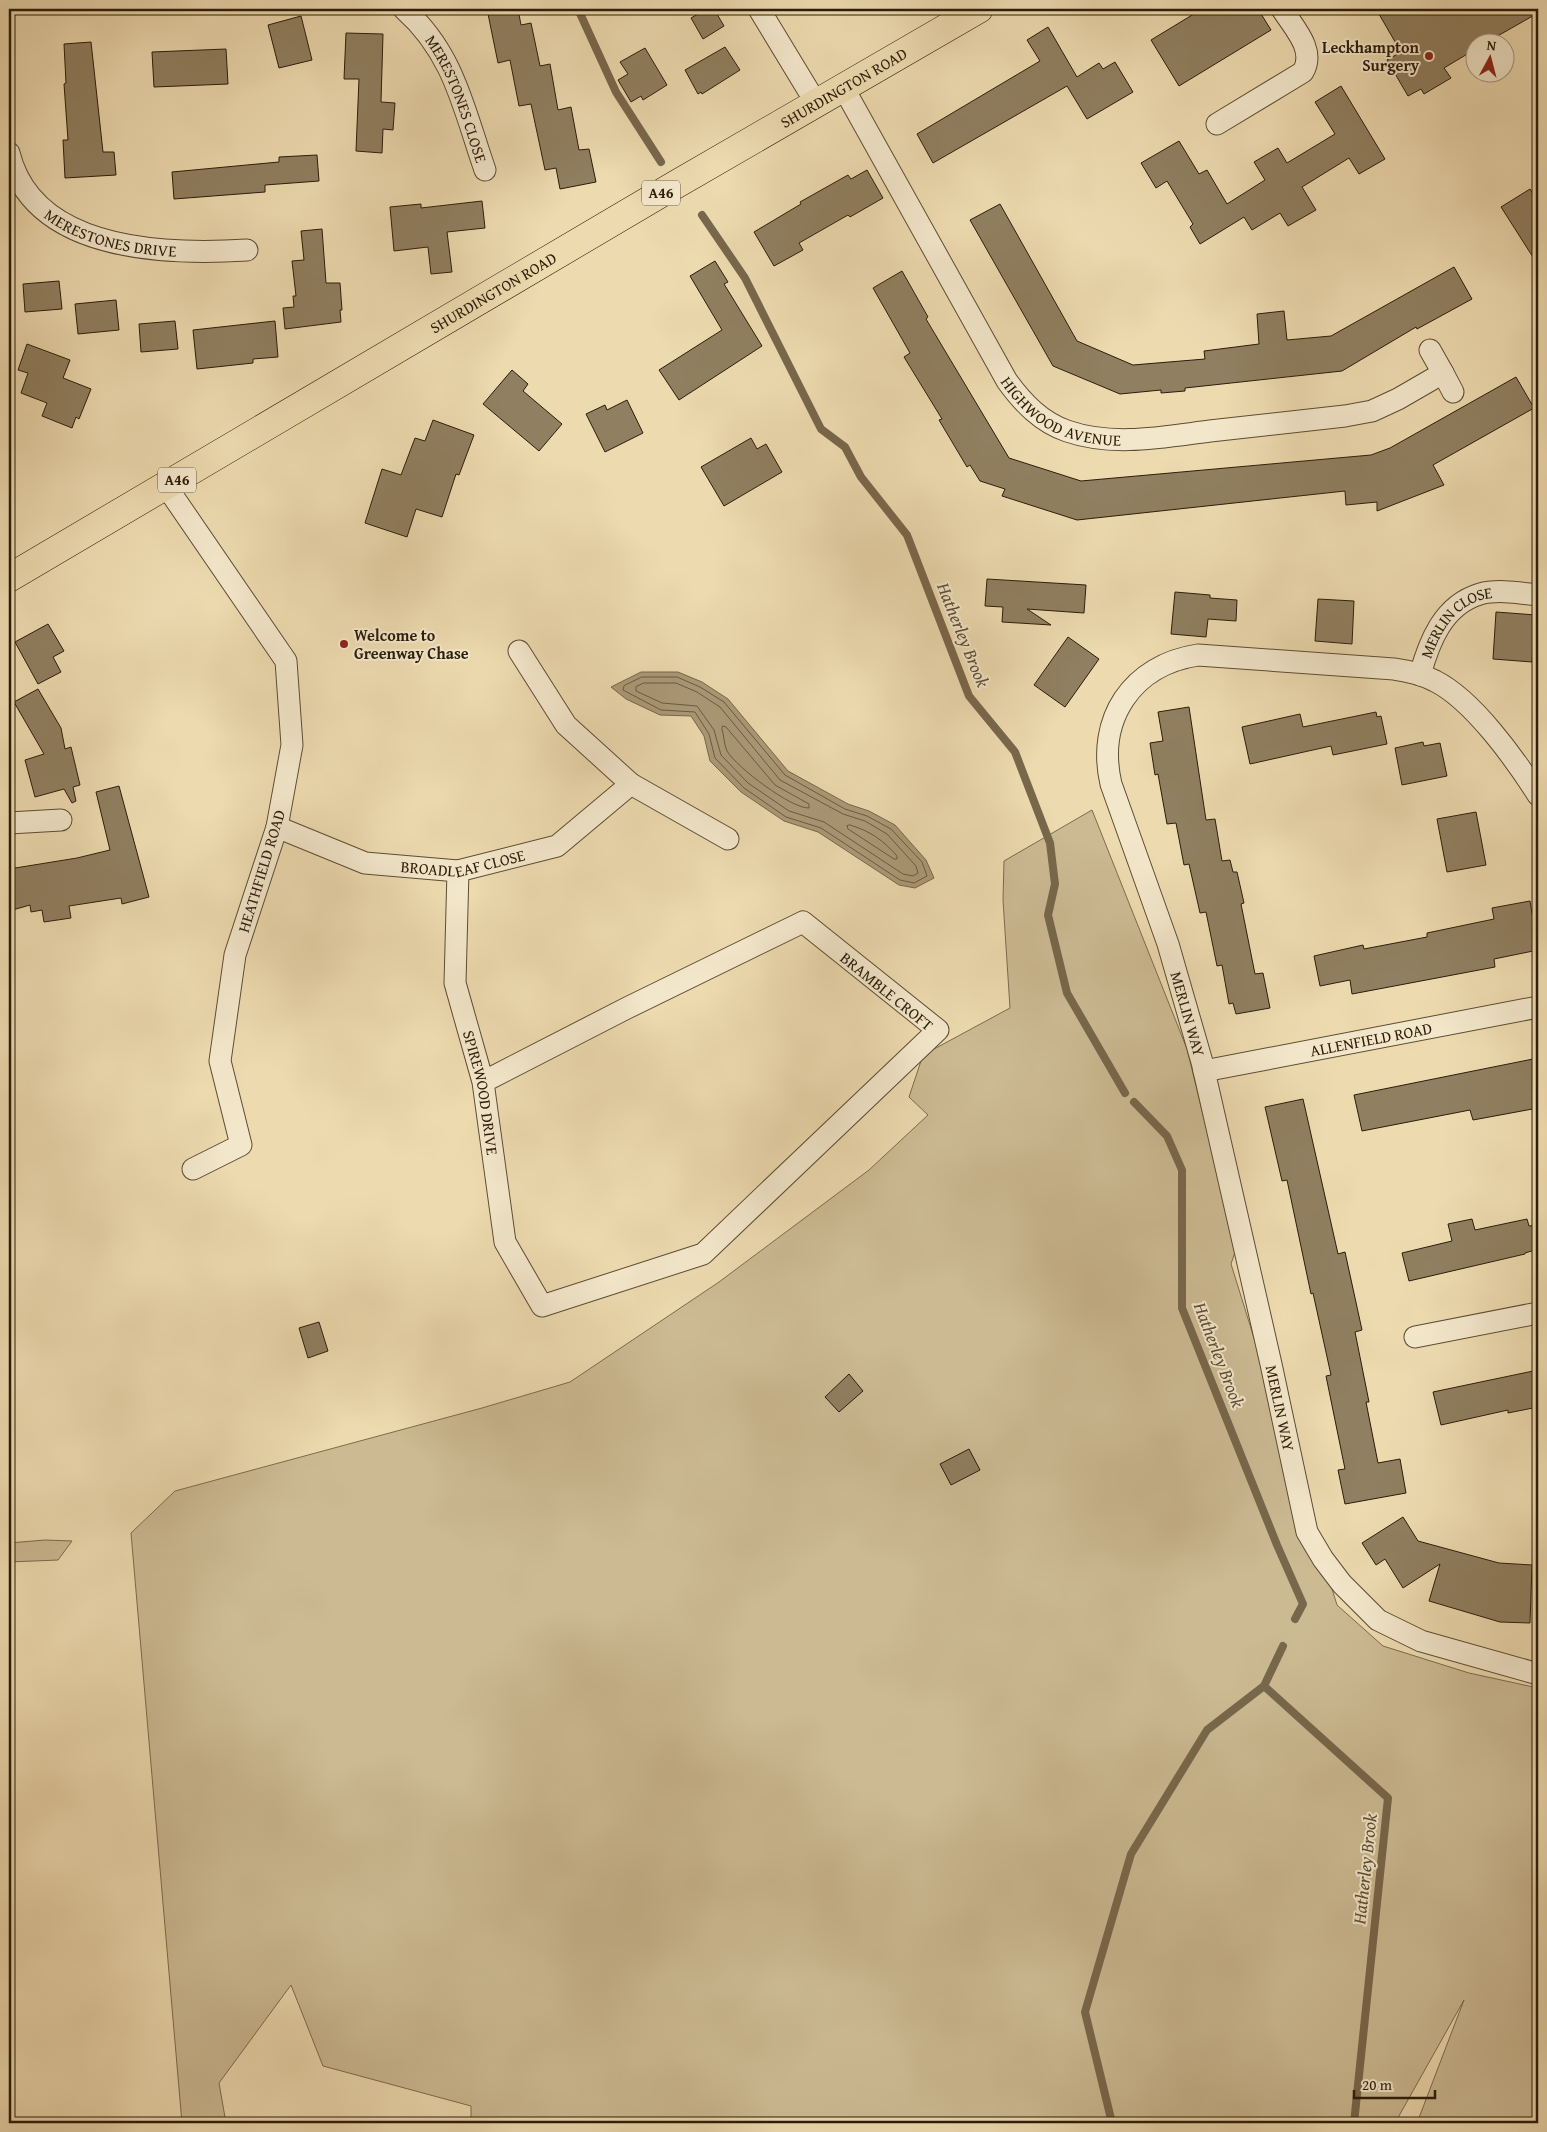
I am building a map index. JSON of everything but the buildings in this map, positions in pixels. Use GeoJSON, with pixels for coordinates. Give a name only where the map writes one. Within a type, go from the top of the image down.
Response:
{"type":"FeatureCollection","features":[{"type":"Feature","properties":{"kind":"main road","name":"SHURDINGTON ROAD"},"geometry":{"type":"LineString","coordinates":[[9,578],[843,87],[980,9]]}},
{"type":"Feature","properties":{"kind":"street","name":"MERESTONES CLOSE"},"geometry":{"type":"LineString","coordinates":[[404,9],[432,37],[444,56],[453,76],[485,170]]}},
{"type":"Feature","properties":{"kind":"street"},"geometry":{"type":"LineString","coordinates":[[759,9],[816,103]]}},
{"type":"Feature","properties":{"kind":"street"},"geometry":{"type":"LineString","coordinates":[[1217,124],[1303,72],[1307,65],[1307,49],[1282,9]]}},
{"type":"Feature","properties":{"kind":"street","name":"HIGHWOOD AVENUE"},"geometry":{"type":"LineString","coordinates":[[843,87],[1007,381],[1032,410],[1048,422],[1084,436],[1104,439],[1142,439],[1345,416],[1372,411],[1398,400],[1443,373]]}},
{"type":"Feature","properties":{"kind":"street","name":"MERESTONES DRIVE"},"geometry":{"type":"LineString","coordinates":[[9,153],[16,174],[37,203],[51,216],[86,235],[133,246],[161,250],[189,252],[247,250]]}},
{"type":"Feature","properties":{"kind":"street"},"geometry":{"type":"LineString","coordinates":[[1430,350],[1453,392]]}},
{"type":"Feature","properties":{"kind":"street","name":"HEATHFIELD ROAD"},"geometry":{"type":"LineString","coordinates":[[166,486],[286,662],[292,745],[277,826],[234,956],[220,1061],[241,1145],[193,1169]]}},
{"type":"Feature","properties":{"kind":"street","name":"MERLIN CLOSE"},"geometry":{"type":"LineString","coordinates":[[1420,675],[1424,657],[1436,630],[1455,608],[1480,594],[1494,592],[1538,595]]}},
{"type":"Feature","properties":{"kind":"street"},"geometry":{"type":"LineString","coordinates":[[520,651],[566,726],[631,784],[728,839]]}},
{"type":"Feature","properties":{"kind":"street","name":"MERLIN WAY"},"geometry":{"type":"LineString","coordinates":[[1538,795],[1505,749],[1475,713],[1453,692],[1435,681],[1420,675],[1394,669],[1198,655],[1169,662],[1152,671],[1124,696],[1111,728],[1106,748],[1106,765],[1110,784],[1168,944],[1204,1071],[1307,1532],[1323,1559],[1342,1584],[1378,1620],[1421,1641],[1538,1674]]}},
{"type":"Feature","properties":{"kind":"street","name":"BROADLEAF CLOSE"},"geometry":{"type":"LineString","coordinates":[[277,826],[365,863],[458,871],[557,846],[631,784]]}},
{"type":"Feature","properties":{"kind":"street"},"geometry":{"type":"LineString","coordinates":[[9,823],[61,820]]}},
{"type":"Feature","properties":{"kind":"street","name":"SPIREWOOD DRIVE"},"geometry":{"type":"LineString","coordinates":[[458,871],[455,983],[483,1082],[505,1242],[542,1306]]}},
{"type":"Feature","properties":{"kind":"street","name":"BRAMBLE CROFT"},"geometry":{"type":"LineString","coordinates":[[483,1082],[627,1008],[803,922],[938,1030],[703,1254],[542,1306]]}},
{"type":"Feature","properties":{"kind":"street","name":"ALLENFIELD ROAD"},"geometry":{"type":"LineString","coordinates":[[1204,1071],[1538,1007]]}},
{"type":"Feature","properties":{"kind":"street"},"geometry":{"type":"LineString","coordinates":[[1415,1337],[1538,1313]]}},
{"type":"Feature","properties":{"kind":"shaded area"},"geometry":{"type":"Polygon","coordinates":[[[1092,810],[1187,1049],[1236,1249],[1231,1264],[1337,1605],[1383,1646],[1469,1673],[1538,1688],[1538,2123],[1417,2123],[1464,2000],[1395,2123],[471,2123],[471,2106],[323,2066],[291,1985],[219,2083],[226,2123],[182,2123],[131,1533],[175,1491],[482,1408],[570,1382],[719,1282],[869,1170],[928,1115],[909,1097],[923,1055],[1010,1008],[1003,900],[1004,861],[1092,810]]]}},
{"type":"Feature","properties":{"kind":"shaded area"},"geometry":{"type":"Polygon","coordinates":[[[45,1540],[72,1541],[58,1560],[9,1562],[9,1543],[45,1540]]]}},
{"type":"Feature","properties":{"kind":"water"},"geometry":{"type":"Polygon","coordinates":[[[641,672],[678,672],[702,682],[728,699],[788,771],[848,804],[869,811],[895,825],[926,860],[934,878],[915,888],[899,885],[818,832],[784,821],[741,792],[710,761],[704,736],[691,716],[660,715],[626,699],[611,687],[641,672]]]}},
{"type":"Feature","properties":{"kind":"waterway","name":"Hatherley Brook"},"geometry":{"type":"LineString","coordinates":[[578,9],[616,92],[661,162]]}},
{"type":"Feature","properties":{"kind":"waterway","name":"Hatherley Brook"},"geometry":{"type":"LineString","coordinates":[[702,215],[745,278],[821,429],[845,447],[861,477],[907,535],[969,696],[1015,752],[1050,843],[1055,884],[1048,915],[1067,993],[1125,1093]]}},
{"type":"Feature","properties":{"kind":"waterway","name":"Hatherley Brook"},"geometry":{"type":"LineString","coordinates":[[1134,1102],[1167,1136],[1182,1170],[1182,1308],[1277,1545],[1303,1604],[1295,1619]]}},
{"type":"Feature","properties":{"kind":"waterway","name":"Hatherley Brook"},"geometry":{"type":"LineString","coordinates":[[1283,1646],[1264,1686],[1388,1798],[1354,2123]]}},
{"type":"Feature","properties":{"kind":"waterway"},"geometry":{"type":"LineString","coordinates":[[1112,2123],[1085,2012],[1131,1854],[1207,1730],[1264,1686]]}},
{"type":"Feature","properties":{"kind":"place","name":"Leckhampton Surgery"},"geometry":{"type":"Point","coordinates":[1429,56]}},
{"type":"Feature","properties":{"kind":"place","name":"Welcome to Greenway Chase"},"geometry":{"type":"Point","coordinates":[344,644]}}]}
